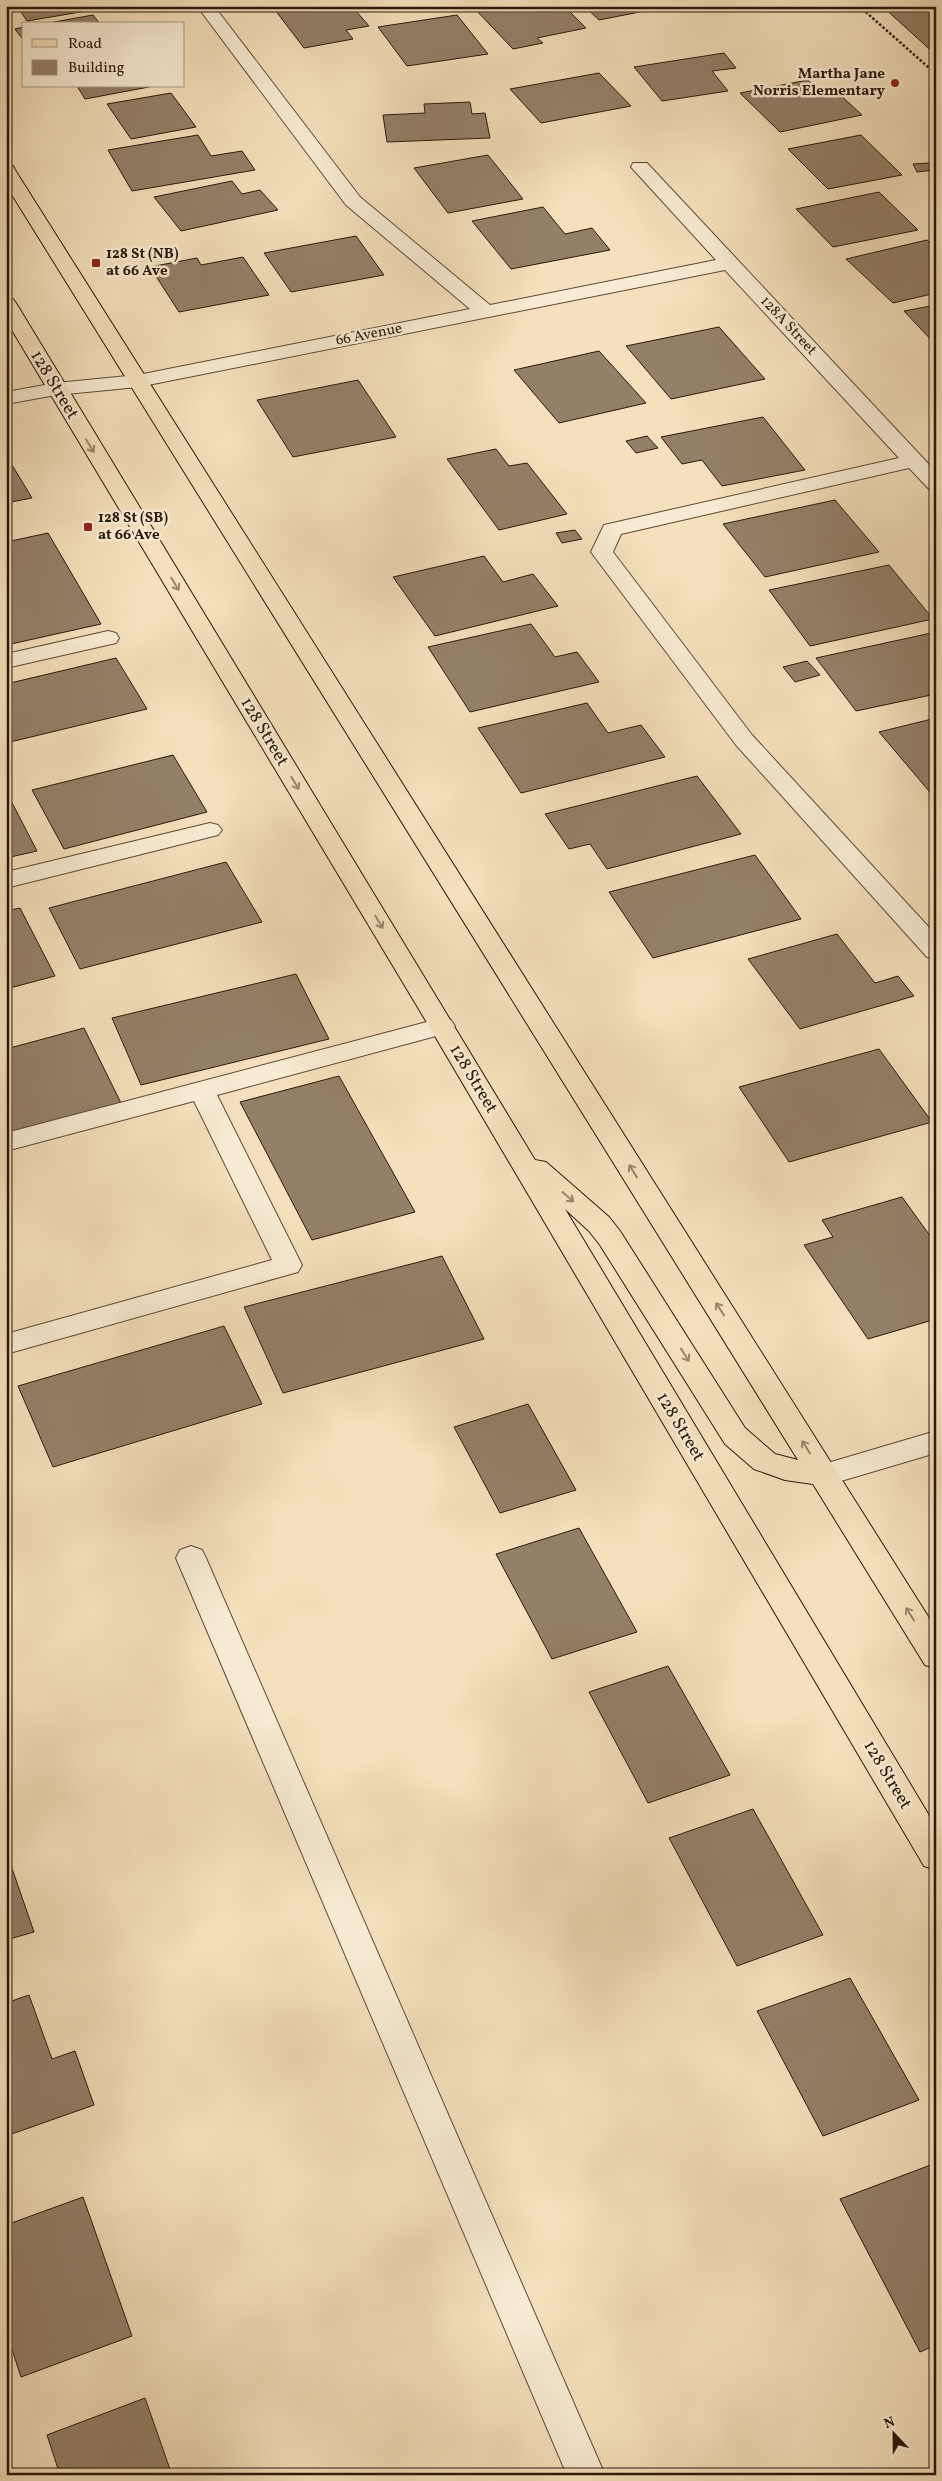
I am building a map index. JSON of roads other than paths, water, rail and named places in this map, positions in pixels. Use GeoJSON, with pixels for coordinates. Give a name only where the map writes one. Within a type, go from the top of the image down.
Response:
{"type":"FeatureCollection","features":[{"type":"Feature","properties":{"kind":"main road"},"geometry":{"type":"LineString","coordinates":[[6,170],[936,1656]]}},
{"type":"Feature","properties":{"kind":"main road","name":"128 Street"},"geometry":{"type":"LineString","coordinates":[[6,304],[442,1026],[936,1856]]}},
{"type":"Feature","properties":{"kind":"main road"},"geometry":{"type":"LineString","coordinates":[[518,1154],[599,1224],[610,1238],[735,1436],[747,1450],[760,1461],[777,1468],[824,1475]]}},
{"type":"Feature","properties":{"kind":"street"},"geometry":{"type":"LineString","coordinates":[[205,6],[353,201],[486,312]]}},
{"type":"Feature","properties":{"kind":"street","name":"128A Street"},"geometry":{"type":"LineString","coordinates":[[640,167],[936,485]]}},
{"type":"Feature","properties":{"kind":"street","name":"66 Avenue"},"geometry":{"type":"LineString","coordinates":[[6,398],[56,389],[138,381],[731,264]]}},
{"type":"Feature","properties":{"kind":"street"},"geometry":{"type":"LineString","coordinates":[[914,461],[612,530],[602,552],[744,740],[936,951]]}},
{"type":"Feature","properties":{"kind":"street"},"geometry":{"type":"LineString","coordinates":[[6,661],[108,638]]}},
{"type":"Feature","properties":{"kind":"street"},"geometry":{"type":"LineString","coordinates":[[6,880],[210,830]]}},
{"type":"Feature","properties":{"kind":"street"},"geometry":{"type":"LineString","coordinates":[[6,1142],[442,1026]]}},
{"type":"Feature","properties":{"kind":"street"},"geometry":{"type":"LineString","coordinates":[[6,1344],[288,1265],[201,1089]]}},
{"type":"Feature","properties":{"kind":"street"},"geometry":{"type":"LineString","coordinates":[[824,1475],[936,1442]]}},
{"type":"Feature","properties":{"kind":"street"},"geometry":{"type":"LineString","coordinates":[[191,1558],[586,2475]]}},
{"type":"Feature","properties":{"kind":"place","name":"Martha Jane Norris Elementary"},"geometry":{"type":"Point","coordinates":[895,83]}},
{"type":"Feature","properties":{"kind":"place","name":"128 St (NB) at 66 Ave"},"geometry":{"type":"Point","coordinates":[96,263]}},
{"type":"Feature","properties":{"kind":"place","name":"128 St (SB) at 66 Ave"},"geometry":{"type":"Point","coordinates":[88,527]}}]}
